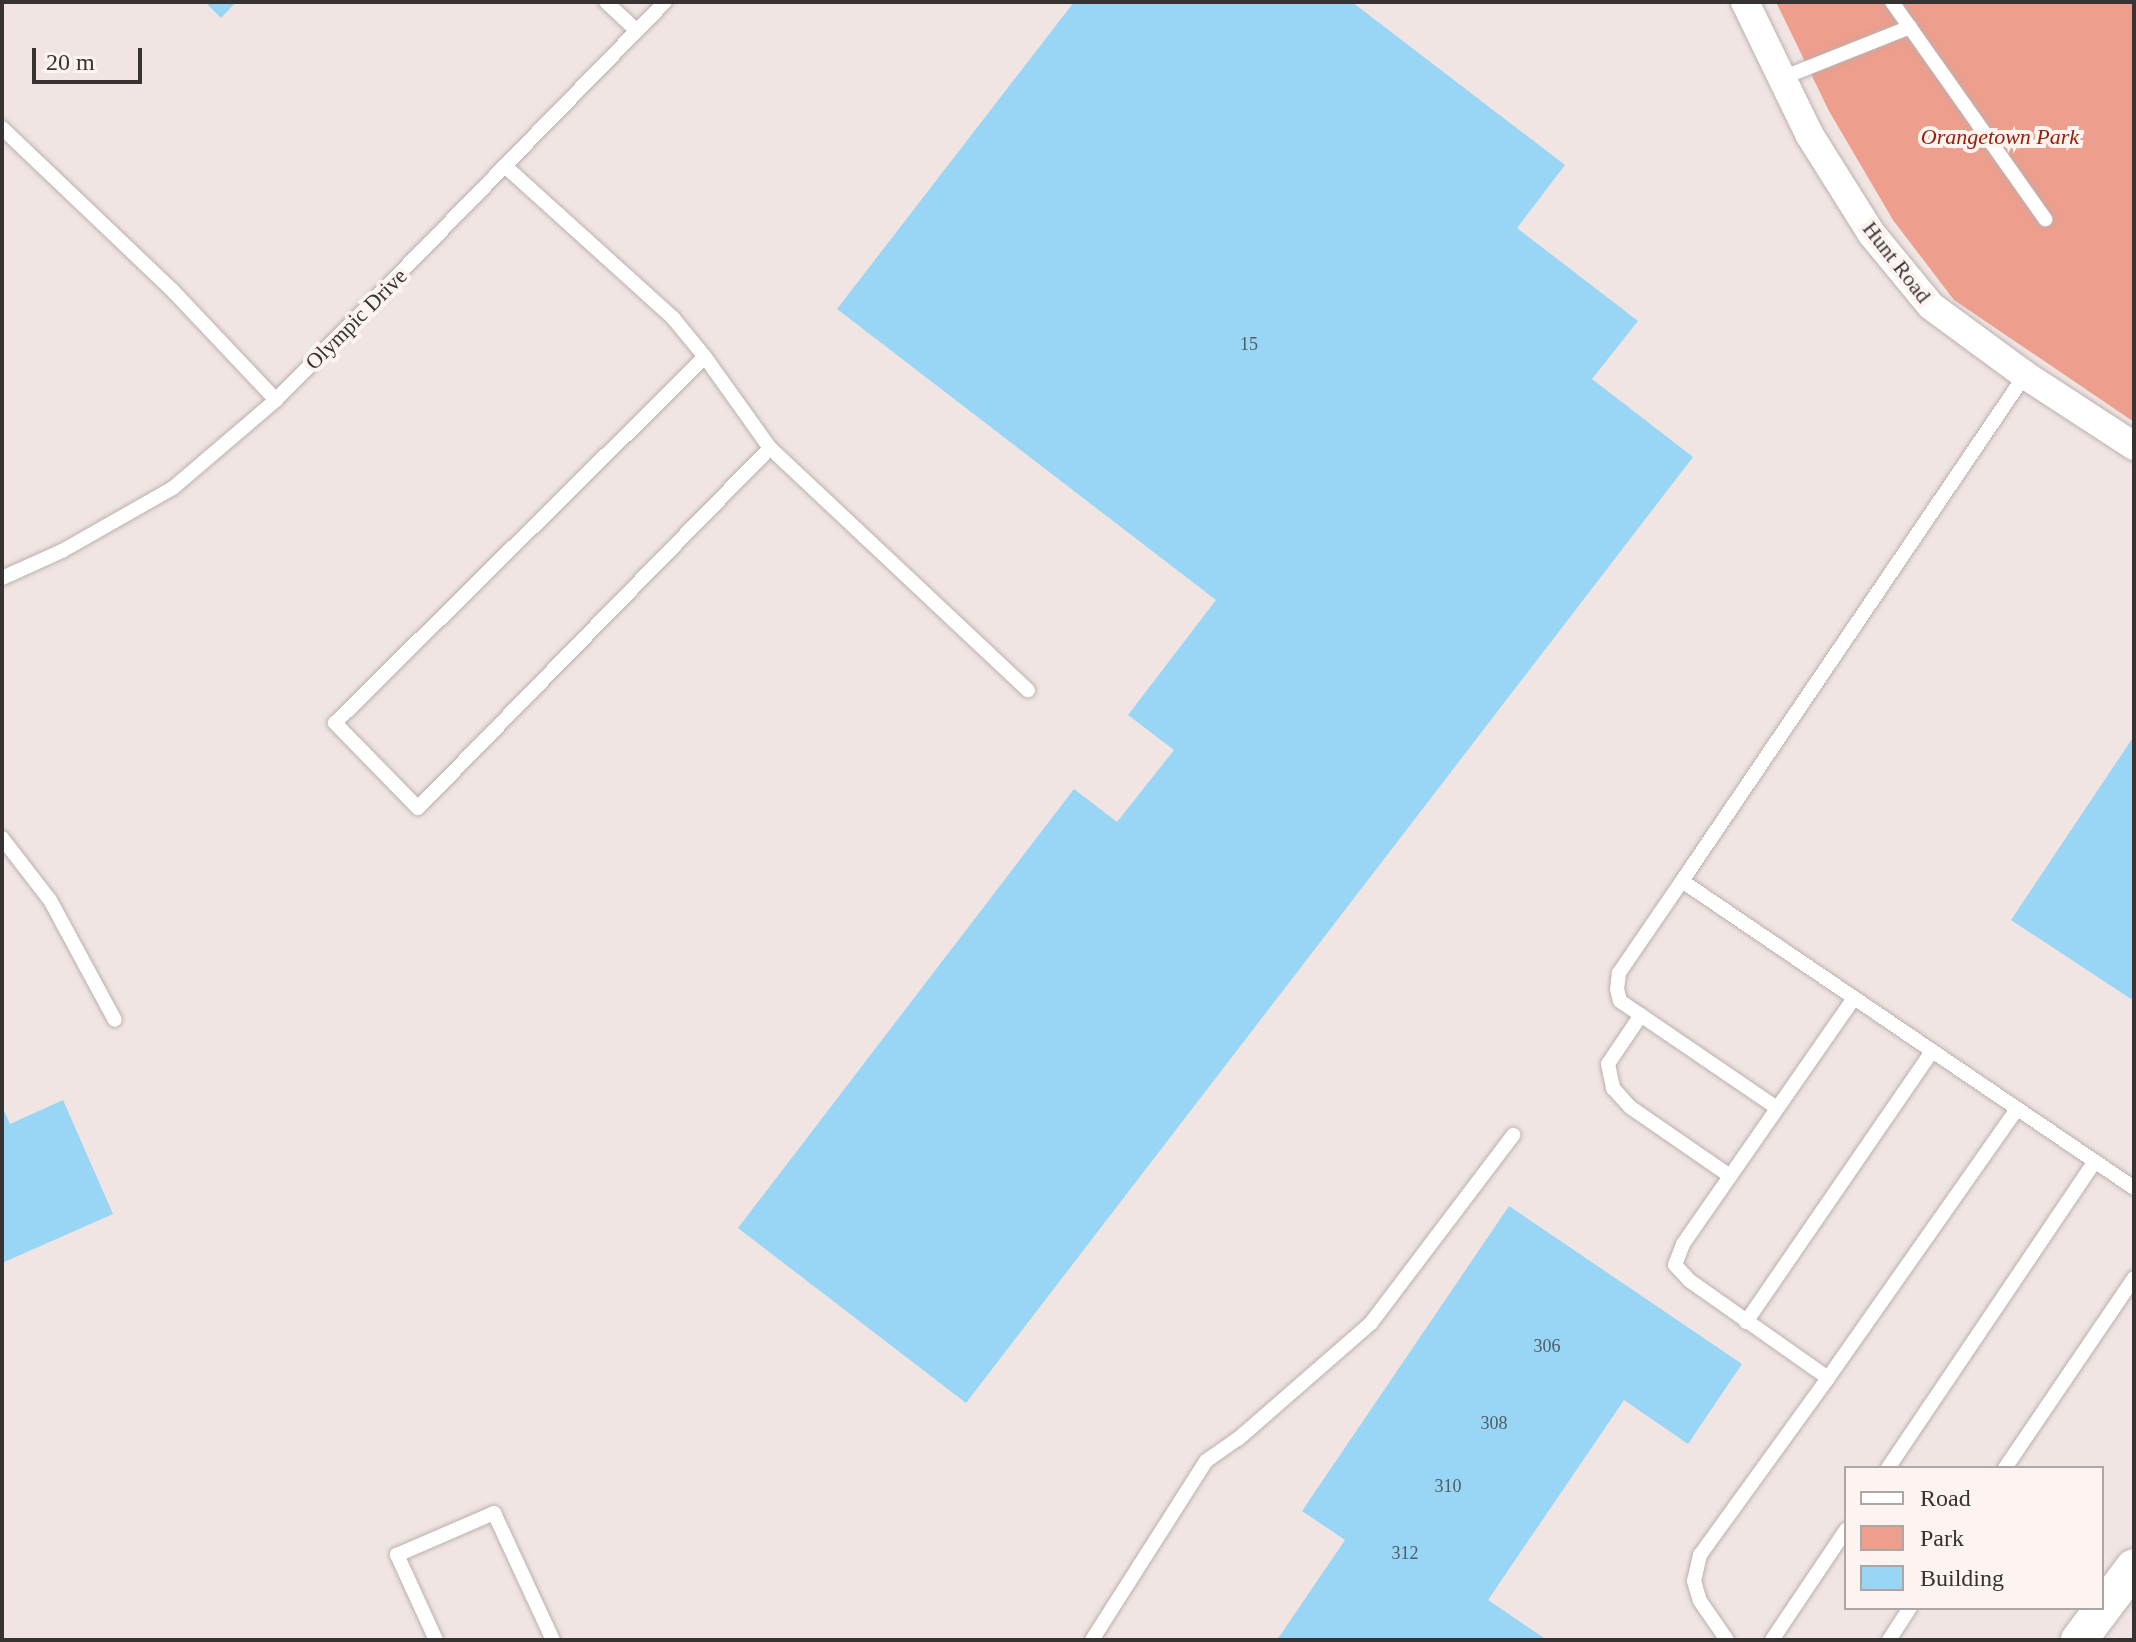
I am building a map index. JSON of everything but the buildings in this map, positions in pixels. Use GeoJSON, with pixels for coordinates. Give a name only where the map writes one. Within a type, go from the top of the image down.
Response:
{"type":"FeatureCollection","features":[{"type":"Feature","properties":{"kind":"street","name":"Hunt Road"},"geometry":{"type":"LineString","coordinates":[[1745,2],[1809,134],[1871,233],[1931,306],[2025,375],[2134,446]]}},
{"type":"Feature","properties":{"kind":"street"},"geometry":{"type":"LineString","coordinates":[[2104,1607],[2134,1567]]}},
{"type":"Feature","properties":{"kind":"street"},"geometry":{"type":"LineString","coordinates":[[2079,1640],[2102,1610]]}},
{"type":"Feature","properties":{"kind":"lane"},"geometry":{"type":"LineString","coordinates":[[606,2],[637,31]]}},
{"type":"Feature","properties":{"kind":"lane","name":"Olympic Drive"},"geometry":{"type":"LineString","coordinates":[[2,578],[62,551],[173,488],[276,400],[665,2]]}},
{"type":"Feature","properties":{"kind":"lane"},"geometry":{"type":"LineString","coordinates":[[1892,2],[2045,219]]}},
{"type":"Feature","properties":{"kind":"lane"},"geometry":{"type":"LineString","coordinates":[[1782,78],[1910,27]]}},
{"type":"Feature","properties":{"kind":"lane"},"geometry":{"type":"LineString","coordinates":[[2,128],[173,291],[276,400]]}},
{"type":"Feature","properties":{"kind":"lane"},"geometry":{"type":"LineString","coordinates":[[506,167],[673,318],[770,448],[1028,690]]}},
{"type":"Feature","properties":{"kind":"lane"},"geometry":{"type":"LineString","coordinates":[[705,357],[335,723],[418,808],[770,448]]}},
{"type":"Feature","properties":{"kind":"lane"},"geometry":{"type":"LineString","coordinates":[[1777,1108],[1620,1001],[1617,989],[1619,973],[2025,375]]}},
{"type":"Feature","properties":{"kind":"lane"},"geometry":{"type":"LineString","coordinates":[[2,838],[50,900],[115,1020]]}},
{"type":"Feature","properties":{"kind":"lane"},"geometry":{"type":"LineString","coordinates":[[1682,881],[2134,1188]]}},
{"type":"Feature","properties":{"kind":"lane"},"geometry":{"type":"LineString","coordinates":[[1828,1378],[1690,1281],[1675,1265],[1683,1244],[1854,998]]}},
{"type":"Feature","properties":{"kind":"lane"},"geometry":{"type":"LineString","coordinates":[[1641,1015],[1608,1064],[1613,1088],[1630,1107],[1730,1176]]}},
{"type":"Feature","properties":{"kind":"lane"},"geometry":{"type":"LineString","coordinates":[[1746,1322],[1932,1051]]}},
{"type":"Feature","properties":{"kind":"lane"},"geometry":{"type":"LineString","coordinates":[[1727,1640],[1700,1601],[1694,1581],[1700,1555],[2017,1109]]}},
{"type":"Feature","properties":{"kind":"lane"},"geometry":{"type":"LineString","coordinates":[[1092,1640],[1206,1461],[1238,1439],[1371,1323],[1513,1135]]}},
{"type":"Feature","properties":{"kind":"lane"},"geometry":{"type":"LineString","coordinates":[[1889,1466],[2095,1161]]}},
{"type":"Feature","properties":{"kind":"lane"},"geometry":{"type":"LineString","coordinates":[[2006,1466],[2134,1278]]}},
{"type":"Feature","properties":{"kind":"lane"},"geometry":{"type":"LineString","coordinates":[[436,1640],[397,1555],[494,1513],[553,1640]]}},
{"type":"Feature","properties":{"kind":"lane"},"geometry":{"type":"LineString","coordinates":[[1772,1640],[1844,1533]]}},
{"type":"Feature","properties":{"kind":"lane"},"geometry":{"type":"LineString","coordinates":[[1889,1640],[1909,1610]]}},
{"type":"Feature","properties":{"kind":"green space","name":"Orangetown Park"},"geometry":{"type":"Polygon","coordinates":[[[1776,2],[2134,2],[2134,422],[1954,300],[1893,220],[1829,111],[1776,2]]]}}]}
